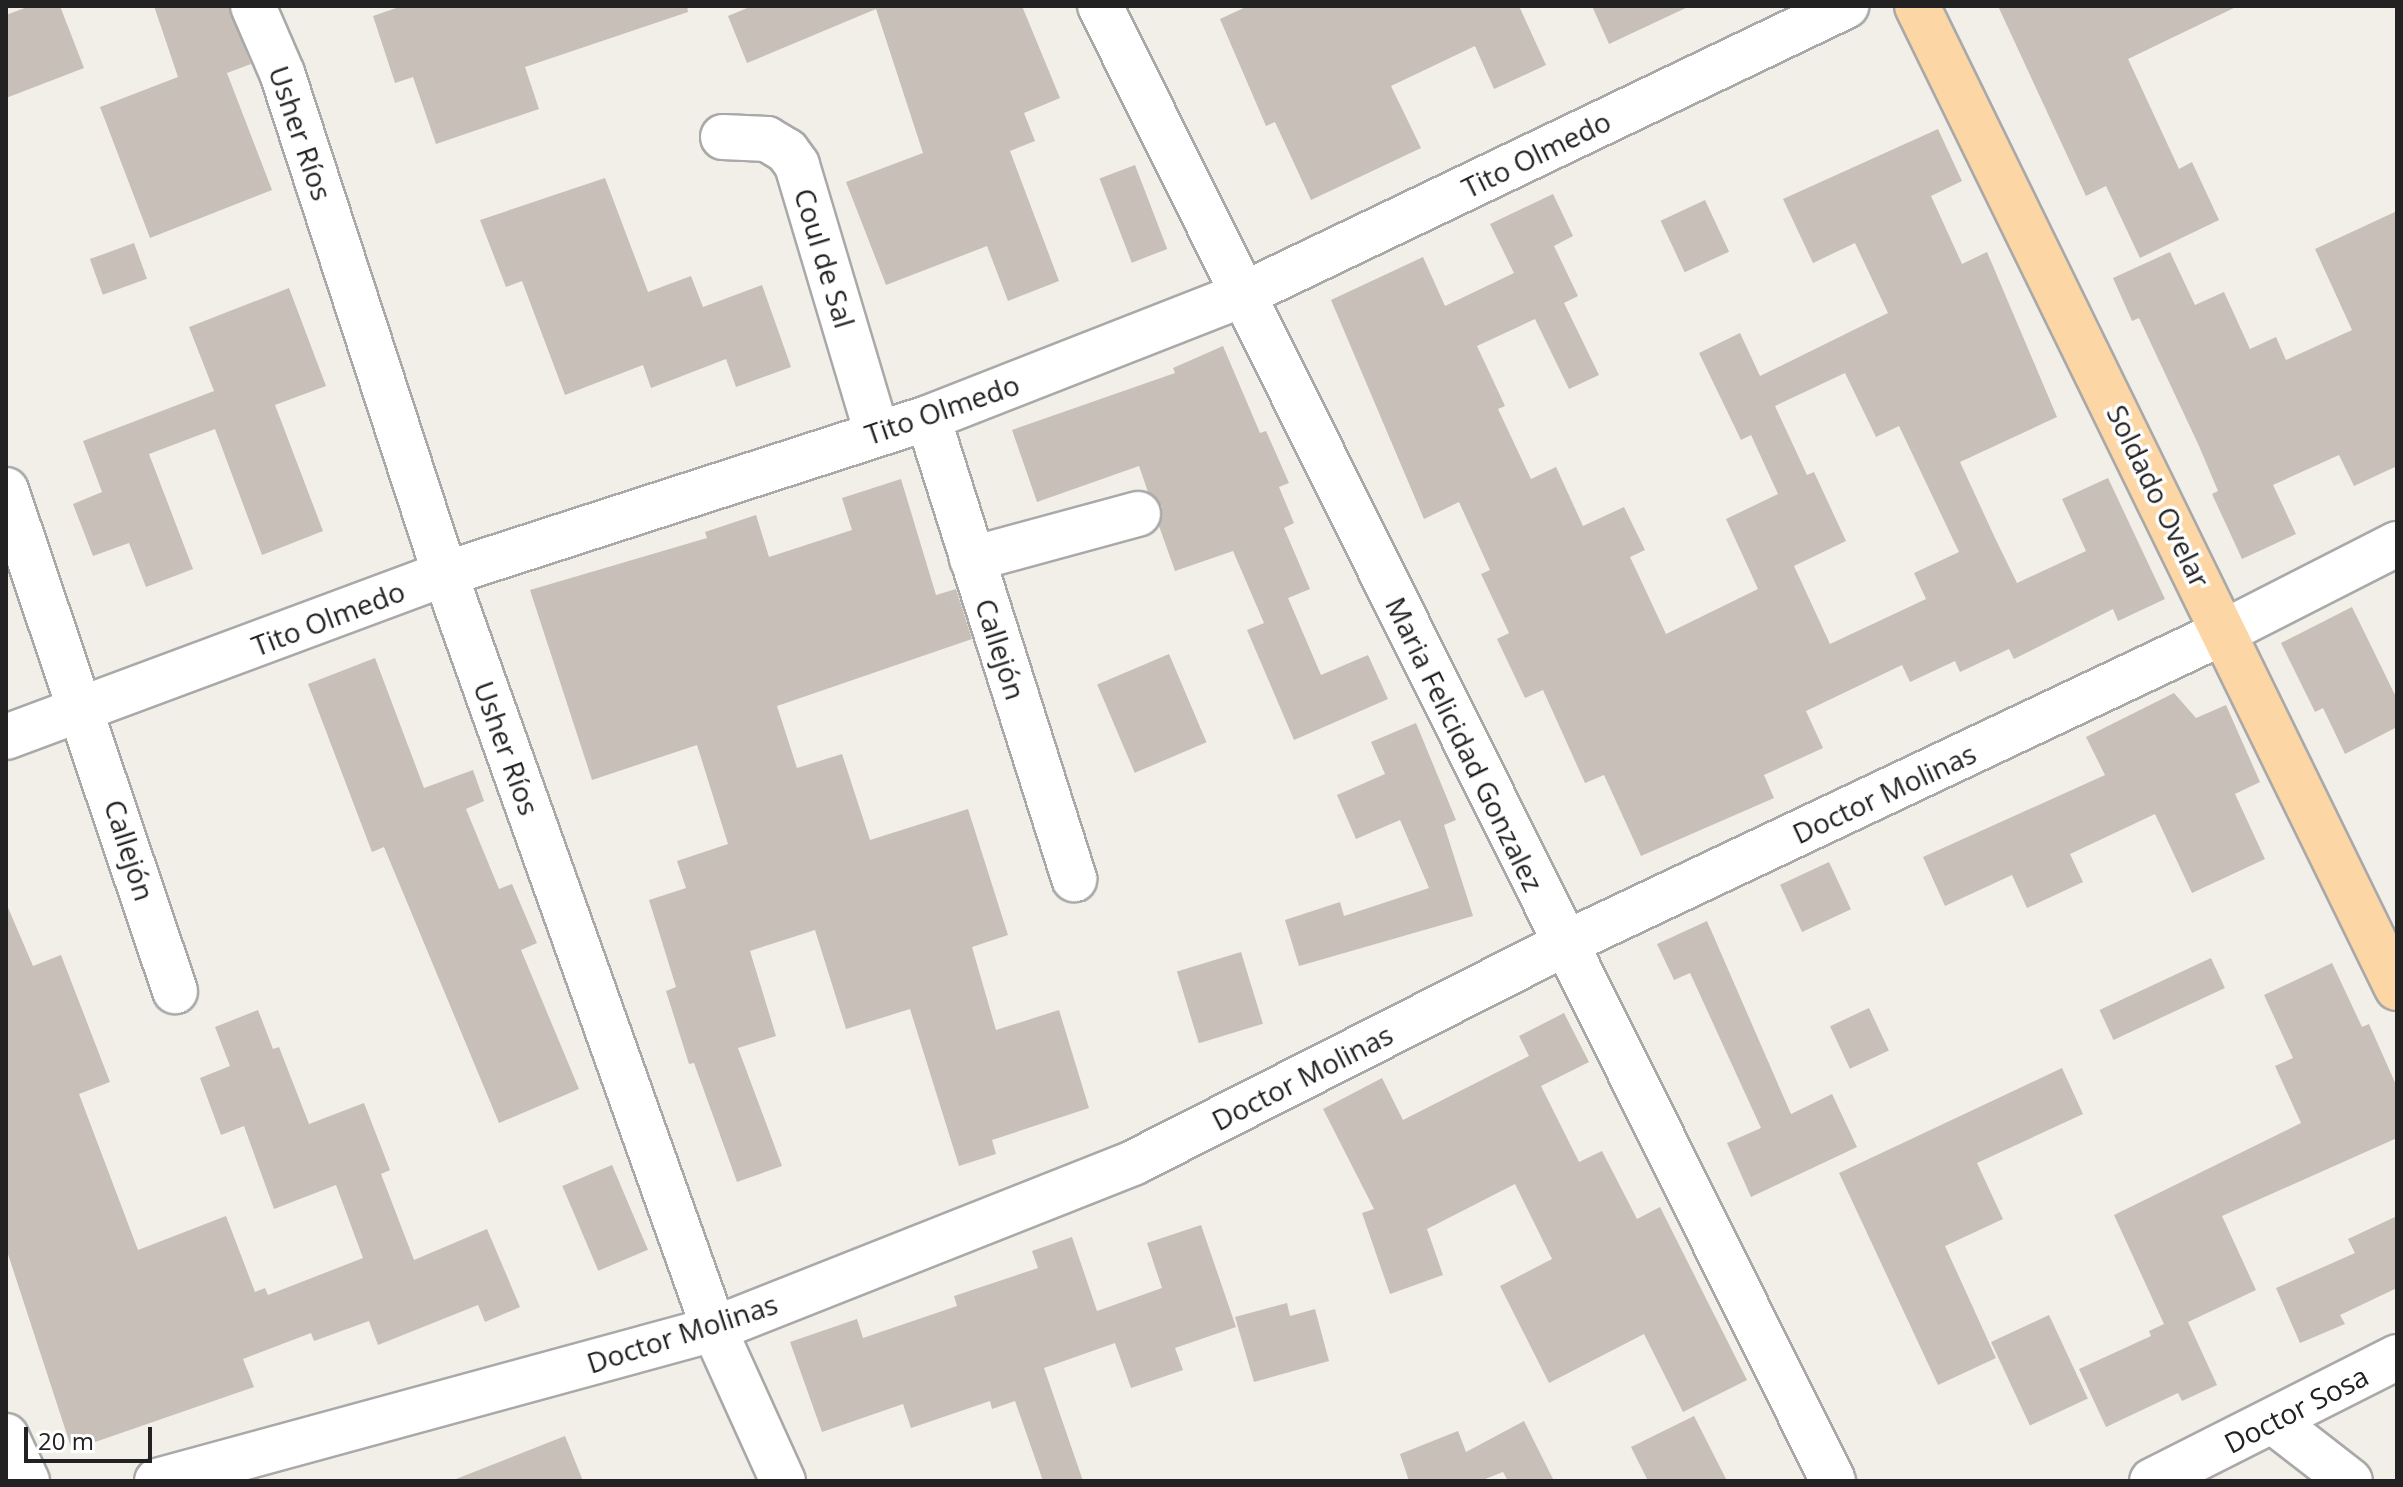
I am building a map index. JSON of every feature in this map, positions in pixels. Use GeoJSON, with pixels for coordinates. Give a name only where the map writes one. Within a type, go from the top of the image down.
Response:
{"type":"FeatureCollection","features":[{"type":"Feature","properties":{"kind":"main road","name":"Soldado Ovelar"},"geometry":{"type":"LineString","coordinates":[[1917,6],[2226,631],[2397,988]]}},
{"type":"Feature","properties":{"kind":"street","name":"Usher Ríos"},"geometry":{"type":"LineString","coordinates":[[253,6],[282,73],[445,574],[714,1329],[783,1481]]}},
{"type":"Feature","properties":{"kind":"street","name":"Maria Felicidad Gonzalez"},"geometry":{"type":"LineString","coordinates":[[1100,6],[1833,1481]]}},
{"type":"Feature","properties":{"kind":"street","name":"Tito Olmedo"},"geometry":{"type":"LineString","coordinates":[[6,737],[445,574],[928,418],[1242,295],[1846,6]]}},
{"type":"Feature","properties":{"kind":"street","name":"Coul de Sal"},"geometry":{"type":"LineString","coordinates":[[723,137],[767,139],[787,151],[797,165],[877,433]]}},
{"type":"Feature","properties":{"kind":"street","name":"Callejón"},"geometry":{"type":"LineString","coordinates":[[928,418],[1074,879]]}},
{"type":"Feature","properties":{"kind":"street"},"geometry":{"type":"LineString","coordinates":[[6,490],[84,709]]}},
{"type":"Feature","properties":{"kind":"street"},"geometry":{"type":"LineString","coordinates":[[972,559],[1138,514]]}},
{"type":"Feature","properties":{"kind":"street","name":"Doctor Molinas"},"geometry":{"type":"LineString","coordinates":[[157,1481],[714,1329],[1133,1163],[1564,944],[2226,631],[2397,544]]}},
{"type":"Feature","properties":{"kind":"street","name":"Callejón"},"geometry":{"type":"LineString","coordinates":[[84,709],[175,991]]}},
{"type":"Feature","properties":{"kind":"street","name":"Doctor Sosa"},"geometry":{"type":"LineString","coordinates":[[2152,1481],[2274,1422],[2397,1357]]}},
{"type":"Feature","properties":{"kind":"street"},"geometry":{"type":"LineString","coordinates":[[2274,1422],[2350,1481]]}},
{"type":"Feature","properties":{"kind":"street"},"geometry":{"type":"LineString","coordinates":[[6,1436],[27,1481]]}},
{"type":"Feature","properties":{"kind":"building"},"geometry":{"type":"Polygon","coordinates":[[[30,6],[60,6],[84,68],[6,98],[6,15],[30,6]]]}},
{"type":"Feature","properties":{"kind":"building"},"geometry":{"type":"Polygon","coordinates":[[[154,6],[228,6],[251,64],[227,73],[272,190],[150,238],[100,107],[178,77],[154,6]]]}},
{"type":"Feature","properties":{"kind":"building"},"geometry":{"type":"Polygon","coordinates":[[[402,6],[687,6],[688,12],[525,67],[539,109],[436,144],[413,77],[395,83],[373,16],[402,6]]]}},
{"type":"Feature","properties":{"kind":"building"},"geometry":{"type":"Polygon","coordinates":[[[752,6],[1022,6],[1060,98],[1024,113],[1035,141],[1010,151],[1059,281],[1008,301],[987,246],[886,285],[846,182],[923,153],[876,9],[747,63],[728,16],[752,6]]]}},
{"type":"Feature","properties":{"kind":"building"},"geometry":{"type":"Polygon","coordinates":[[[1248,6],[1519,6],[1546,65],[1494,89],[1475,46],[1391,86],[1421,148],[1311,200],[1275,122],[1266,126],[1220,19],[1248,6]]]}},
{"type":"Feature","properties":{"kind":"building"},"geometry":{"type":"Polygon","coordinates":[[[1592,6],[1690,6],[1609,44],[1592,6]]]}},
{"type":"Feature","properties":{"kind":"building"},"geometry":{"type":"Polygon","coordinates":[[[1998,6],[2238,6],[2128,59],[2179,169],[2192,162],[2219,220],[2140,258],[2106,186],[2086,196],[1998,6]]]}},
{"type":"Feature","properties":{"kind":"building"},"geometry":{"type":"Polygon","coordinates":[[[1938,129],[1962,181],[1931,196],[1962,264],[1987,252],[2057,417],[1960,462],[1995,538],[2017,583],[2086,551],[2062,499],[2108,478],[2165,599],[2118,621],[2113,609],[2014,659],[2009,649],[1960,672],[1955,661],[1910,682],[1902,665],[1806,711],[1823,748],[1764,775],[1774,798],[1641,856],[1604,775],[1585,783],[1543,690],[1525,698],[1497,639],[1509,633],[1481,574],[1490,570],[1459,502],[1424,519],[1331,300],[1423,257],[1445,306],[1514,273],[1490,224],[1553,194],[1573,236],[1554,246],[1578,296],[1564,303],[1599,375],[1569,389],[1535,319],[1477,346],[1505,406],[1498,409],[1531,479],[1556,467],[1583,526],[1624,507],[1645,550],[1630,557],[1666,634],[1758,589],[1726,519],[1778,494],[1751,435],[1741,440],[1699,353],[1740,333],[1760,376],[1888,313],[1855,243],[1813,263],[1783,199],[1938,129]],[[1845,373],[1775,406],[1807,475],[1814,472],[1846,541],[1794,566],[1830,644],[1926,599],[1914,573],[1959,552],[1899,426],[1876,437],[1845,373]]]}},
{"type":"Feature","properties":{"kind":"building"},"geometry":{"type":"Polygon","coordinates":[[[1135,165],[1167,249],[1132,263],[1100,179],[1135,165]]]}},
{"type":"Feature","properties":{"kind":"building"},"geometry":{"type":"Polygon","coordinates":[[[605,178],[648,292],[691,276],[703,307],[762,285],[791,367],[736,387],[726,359],[651,388],[643,365],[565,395],[522,281],[506,287],[480,220],[605,178]]]}},
{"type":"Feature","properties":{"kind":"building"},"geometry":{"type":"Polygon","coordinates":[[[1705,200],[1729,252],[1685,272],[1661,221],[1705,200]]]}},
{"type":"Feature","properties":{"kind":"building"},"geometry":{"type":"Polygon","coordinates":[[[2397,211],[2397,466],[2354,486],[2339,455],[2273,485],[2296,534],[2242,559],[2212,494],[2218,491],[2199,446],[2139,318],[2132,321],[2113,278],[2170,252],[2195,305],[2224,292],[2250,349],[2276,337],[2286,360],[2352,330],[2315,249],[2397,211]]]}},
{"type":"Feature","properties":{"kind":"building"},"geometry":{"type":"Polygon","coordinates":[[[134,243],[147,279],[103,295],[90,259],[134,243]]]}},
{"type":"Feature","properties":{"kind":"building"},"geometry":{"type":"Polygon","coordinates":[[[289,288],[326,386],[275,405],[323,531],[262,555],[215,429],[149,454],[193,569],[146,587],[129,543],[93,556],[73,504],[102,492],[83,441],[214,391],[189,327],[289,288]]]}},
{"type":"Feature","properties":{"kind":"building"},"geometry":{"type":"Polygon","coordinates":[[[1223,346],[1260,433],[1266,431],[1289,483],[1279,487],[1294,523],[1284,528],[1310,589],[1288,598],[1321,675],[1368,655],[1388,699],[1294,740],[1247,630],[1264,623],[1233,551],[1175,571],[1159,526],[1162,507],[1148,492],[1139,466],[1037,502],[1012,430],[1175,373],[1173,368],[1223,346]]]}},
{"type":"Feature","properties":{"kind":"building"},"geometry":{"type":"Polygon","coordinates":[[[901,479],[936,595],[956,589],[972,639],[777,706],[797,768],[842,754],[870,840],[968,809],[1008,935],[972,947],[996,1030],[1059,1010],[1089,1108],[992,1140],[996,1154],[959,1166],[910,1009],[846,1029],[815,930],[750,951],[776,1036],[738,1048],[782,1166],[737,1182],[694,1063],[689,1064],[666,991],[676,987],[649,900],[686,888],[677,861],[728,844],[697,745],[592,780],[530,590],[707,538],[705,532],[756,515],[769,557],[852,530],[842,498],[901,479]]]}},
{"type":"Feature","properties":{"kind":"building"},"geometry":{"type":"Polygon","coordinates":[[[2352,607],[2397,699],[2397,727],[2345,754],[2323,708],[2315,712],[2281,643],[2352,607]]]}},
{"type":"Feature","properties":{"kind":"building"},"geometry":{"type":"Polygon","coordinates":[[[1169,654],[1207,742],[1135,773],[1097,684],[1169,654]]]}},
{"type":"Feature","properties":{"kind":"building"},"geometry":{"type":"Polygon","coordinates":[[[375,658],[424,788],[473,770],[484,801],[466,809],[499,889],[512,884],[537,943],[521,950],[579,1089],[499,1123],[384,847],[372,852],[308,684],[375,658]]]}},
{"type":"Feature","properties":{"kind":"building"},"geometry":{"type":"Polygon","coordinates":[[[2174,693],[2196,718],[2226,705],[2260,782],[2235,794],[2265,859],[2192,893],[2155,814],[2070,854],[2083,882],[2027,908],[2012,875],[1945,906],[1923,857],[2105,775],[2086,737],[2174,693]]]}},
{"type":"Feature","properties":{"kind":"building"},"geometry":{"type":"Polygon","coordinates":[[[1416,723],[1456,820],[1444,825],[1473,916],[1299,966],[1285,920],[1340,902],[1344,916],[1429,888],[1400,820],[1356,839],[1337,795],[1385,774],[1371,742],[1416,723]]]}},
{"type":"Feature","properties":{"kind":"building"},"geometry":{"type":"Polygon","coordinates":[[[1829,862],[1851,909],[1802,932],[1780,885],[1829,862]]]}},
{"type":"Feature","properties":{"kind":"building"},"geometry":{"type":"Polygon","coordinates":[[[6,903],[33,966],[61,955],[110,1082],[79,1094],[138,1250],[226,1216],[255,1292],[265,1288],[268,1295],[363,1258],[336,1185],[274,1209],[244,1126],[221,1135],[200,1078],[230,1066],[215,1027],[258,1010],[273,1049],[279,1047],[309,1124],[364,1103],[390,1170],[381,1174],[414,1260],[487,1229],[520,1307],[485,1322],[478,1305],[378,1345],[369,1321],[314,1341],[311,1333],[243,1359],[254,1387],[72,1450],[6,1248],[6,903]]]}},
{"type":"Feature","properties":{"kind":"building"},"geometry":{"type":"Polygon","coordinates":[[[1707,921],[1791,1114],[1832,1094],[1857,1147],[1751,1197],[1727,1143],[1761,1128],[1690,973],[1674,980],[1657,944],[1707,921]]]}},
{"type":"Feature","properties":{"kind":"building"},"geometry":{"type":"Polygon","coordinates":[[[1241,952],[1263,1024],[1199,1043],[1177,972],[1241,952]]]}},
{"type":"Feature","properties":{"kind":"building"},"geometry":{"type":"Polygon","coordinates":[[[2211,958],[2225,988],[2113,1040],[2100,1010],[2211,958]]]}},
{"type":"Feature","properties":{"kind":"building"},"geometry":{"type":"Polygon","coordinates":[[[2332,963],[2362,1027],[2369,1024],[2397,1087],[2397,1138],[2222,1216],[2256,1290],[2188,1322],[2217,1385],[2182,1401],[2178,1393],[2106,1427],[2079,1369],[2151,1336],[2149,1331],[2164,1324],[2114,1215],[2301,1123],[2275,1066],[2293,1058],[2264,995],[2332,963]]]}},
{"type":"Feature","properties":{"kind":"building"},"geometry":{"type":"Polygon","coordinates":[[[1869,1008],[1889,1051],[1850,1069],[1830,1026],[1869,1008]]]}},
{"type":"Feature","properties":{"kind":"building"},"geometry":{"type":"Polygon","coordinates":[[[1564,1013],[1589,1062],[1541,1086],[1579,1162],[1602,1151],[1637,1219],[1660,1207],[1747,1380],[1683,1412],[1644,1334],[1549,1383],[1500,1286],[1552,1259],[1515,1184],[1427,1229],[1443,1275],[1390,1294],[1362,1213],[1374,1209],[1323,1109],[1382,1078],[1403,1120],[1529,1056],[1519,1036],[1564,1013]]]}},
{"type":"Feature","properties":{"kind":"building"},"geometry":{"type":"Polygon","coordinates":[[[2062,1068],[2083,1114],[1977,1163],[2003,1219],[1945,1246],[1996,1358],[1938,1385],[1839,1173],[2062,1068]]]}},
{"type":"Feature","properties":{"kind":"building"},"geometry":{"type":"Polygon","coordinates":[[[612,1165],[648,1250],[598,1271],[562,1186],[612,1165]]]}},
{"type":"Feature","properties":{"kind":"building"},"geometry":{"type":"Polygon","coordinates":[[[2397,1216],[2397,1288],[2340,1315],[2345,1324],[2300,1343],[2276,1288],[2355,1253],[2348,1239],[2397,1216]]]}},
{"type":"Feature","properties":{"kind":"building"},"geometry":{"type":"Polygon","coordinates":[[[1201,1225],[1236,1327],[1175,1348],[1183,1370],[1131,1388],[1115,1343],[1044,1368],[1083,1481],[1043,1481],[1015,1401],[992,1409],[990,1401],[911,1428],[903,1404],[822,1432],[790,1342],[857,1319],[863,1338],[957,1306],[954,1296],[1038,1268],[1032,1251],[1072,1237],[1097,1311],[1162,1288],[1147,1243],[1201,1225]]]}},
{"type":"Feature","properties":{"kind":"building"},"geometry":{"type":"Polygon","coordinates":[[[1287,1303],[1290,1316],[1315,1309],[1329,1361],[1254,1382],[1235,1317],[1287,1303]]]}},
{"type":"Feature","properties":{"kind":"building"},"geometry":{"type":"Polygon","coordinates":[[[2049,1315],[2088,1398],[2030,1425],[1991,1342],[2049,1315]]]}},
{"type":"Feature","properties":{"kind":"building"},"geometry":{"type":"Polygon","coordinates":[[[1694,1416],[1727,1481],[1648,1481],[1631,1447],[1694,1416]]]}},
{"type":"Feature","properties":{"kind":"building"},"geometry":{"type":"Polygon","coordinates":[[[1524,1421],[1554,1481],[1508,1481],[1503,1472],[1480,1481],[1409,1481],[1400,1454],[1458,1431],[1466,1452],[1524,1421]]]}},
{"type":"Feature","properties":{"kind":"building"},"geometry":{"type":"Polygon","coordinates":[[[565,1436],[583,1481],[456,1481],[456,1479],[565,1436]]]}}]}
